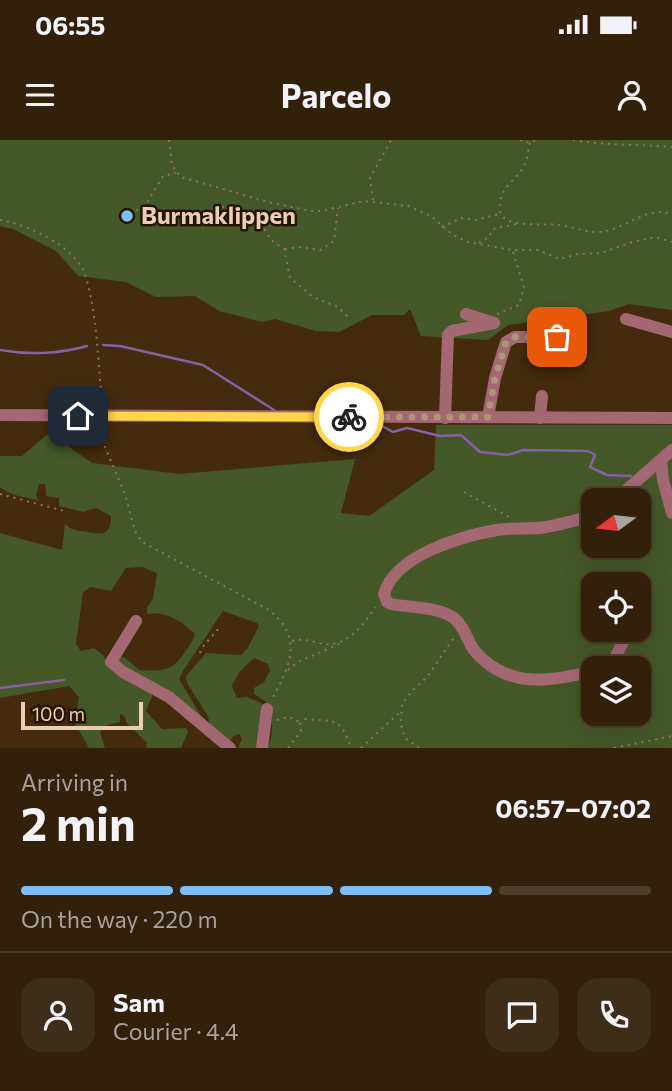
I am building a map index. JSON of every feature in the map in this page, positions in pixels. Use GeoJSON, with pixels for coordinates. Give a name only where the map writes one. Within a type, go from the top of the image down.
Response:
{"type":"FeatureCollection","features":[{"type":"Feature","properties":{"kind":"street"},"geometry":{"type":"LineString","coordinates":[[445,418],[448,335],[452,331],[495,323],[466,314]]}},
{"type":"Feature","properties":{"kind":"street"},"geometry":{"type":"LineString","coordinates":[[626,319],[672,332]]}},
{"type":"Feature","properties":{"kind":"street"},"geometry":{"type":"LineString","coordinates":[[488,417],[495,378],[506,342],[515,337],[557,337]]}},
{"type":"Feature","properties":{"kind":"street"},"geometry":{"type":"LineString","coordinates":[[540,418],[542,397]]}},
{"type":"Feature","properties":{"kind":"street"},"geometry":{"type":"LineString","coordinates":[[0,415],[672,418]]}},
{"type":"Feature","properties":{"kind":"street"},"geometry":{"type":"LineString","coordinates":[[629,488],[672,450]]}},
{"type":"Feature","properties":{"kind":"street"},"geometry":{"type":"LineString","coordinates":[[661,460],[663,480],[672,513]]}},
{"type":"Feature","properties":{"kind":"street"},"geometry":{"type":"LineString","coordinates":[[581,518],[546,527],[496,530],[444,544],[408,564],[386,586],[384,598],[391,604],[446,614],[454,618],[481,657],[503,673],[526,680],[549,681],[581,674]]}},
{"type":"Feature","properties":{"kind":"street"},"geometry":{"type":"LineString","coordinates":[[136,621],[111,662],[123,672],[169,697],[230,748]]}},
{"type":"Feature","properties":{"kind":"street"},"geometry":{"type":"LineString","coordinates":[[262,748],[267,712]]}},
{"type":"Feature","properties":{"kind":"path"},"geometry":{"type":"LineString","coordinates":[[169,140],[172,166],[187,180],[311,211],[373,202],[408,206],[431,216],[453,235],[478,244],[512,250],[538,250],[560,259],[578,254],[601,253],[655,237],[672,242]]}},
{"type":"Feature","properties":{"kind":"path"},"geometry":{"type":"LineString","coordinates":[[373,202],[370,178],[391,140]]}},
{"type":"Feature","properties":{"kind":"path"},"geometry":{"type":"LineString","coordinates":[[520,140],[530,143],[536,140]]}},
{"type":"Feature","properties":{"kind":"path"},"geometry":{"type":"LineString","coordinates":[[573,140],[604,145],[637,143],[672,147]]}},
{"type":"Feature","properties":{"kind":"path"},"geometry":{"type":"LineString","coordinates":[[500,214],[505,186],[524,166],[530,143]]}},
{"type":"Feature","properties":{"kind":"path"},"geometry":{"type":"LineString","coordinates":[[131,215],[148,201],[163,176],[177,173]]}},
{"type":"Feature","properties":{"kind":"path"},"geometry":{"type":"LineString","coordinates":[[215,206],[230,208],[262,225],[271,240],[284,249],[300,247],[320,250],[334,241],[338,207]]}},
{"type":"Feature","properties":{"kind":"path"},"geometry":{"type":"LineString","coordinates":[[500,214],[503,218],[518,223],[558,225],[602,232],[658,211],[672,214]]}},
{"type":"Feature","properties":{"kind":"path"},"geometry":{"type":"LineString","coordinates":[[442,227],[461,218],[476,220],[500,214]]}},
{"type":"Feature","properties":{"kind":"path"},"geometry":{"type":"LineString","coordinates":[[0,220],[27,227],[51,240],[77,261],[83,270],[92,309],[105,447],[125,494],[135,531],[142,542],[269,610],[277,616],[292,641],[288,670],[267,712],[278,721],[287,717],[296,719],[300,724],[301,731],[288,748]]}},
{"type":"Feature","properties":{"kind":"path"},"geometry":{"type":"LineString","coordinates":[[478,244],[489,237],[493,229],[518,223]]}},
{"type":"Feature","properties":{"kind":"path"},"geometry":{"type":"LineString","coordinates":[[284,249],[290,278],[313,297],[338,307],[350,319]]}},
{"type":"Feature","properties":{"kind":"path"},"geometry":{"type":"LineString","coordinates":[[486,319],[519,305],[524,287],[512,250]]}},
{"type":"Feature","properties":{"kind":"path"},"geometry":{"type":"LineString","coordinates":[[464,492],[514,520],[518,528]]}},
{"type":"Feature","properties":{"kind":"path"},"geometry":{"type":"LineString","coordinates":[[0,494],[68,512]]}},
{"type":"Feature","properties":{"kind":"path"},"geometry":{"type":"LineString","coordinates":[[288,670],[298,662],[340,643],[362,627],[375,607]]}},
{"type":"Feature","properties":{"kind":"path"},"geometry":{"type":"LineString","coordinates":[[200,653],[221,626]]}},
{"type":"Feature","properties":{"kind":"path"},"geometry":{"type":"LineString","coordinates":[[361,748],[401,711],[407,697],[427,677],[461,628]]}},
{"type":"Feature","properties":{"kind":"path"},"geometry":{"type":"LineString","coordinates":[[292,641],[303,639],[321,644],[340,643]]}},
{"type":"Feature","properties":{"kind":"path"},"geometry":{"type":"LineString","coordinates":[[401,711],[405,738],[419,748]]}},
{"type":"Feature","properties":{"kind":"path"},"geometry":{"type":"LineString","coordinates":[[300,724],[305,719],[337,722],[345,729],[351,748]]}},
{"type":"Feature","properties":{"kind":"path"},"geometry":{"type":"LineString","coordinates":[[614,748],[672,736]]}},
{"type":"Feature","properties":{"kind":"green space"},"geometry":{"type":"Polygon","coordinates":[[[0,140],[672,140],[672,310],[629,304],[609,311],[508,325],[488,340],[421,336],[410,309],[404,315],[372,315],[339,332],[316,331],[275,319],[262,322],[219,311],[195,296],[156,297],[126,282],[78,276],[56,251],[13,229],[0,226],[0,140]]]}},
{"type":"Feature","properties":{"kind":"green space"},"geometry":{"type":"Polygon","coordinates":[[[436,425],[672,425],[672,748],[267,748],[272,733],[271,705],[254,694],[254,688],[264,682],[270,671],[268,664],[254,658],[238,674],[232,686],[237,698],[247,697],[265,705],[260,748],[238,748],[242,739],[239,734],[229,742],[210,727],[208,716],[187,683],[186,676],[206,653],[241,655],[259,626],[223,611],[183,671],[179,679],[204,721],[122,667],[117,658],[124,657],[139,670],[168,668],[182,657],[195,634],[173,618],[161,614],[147,614],[147,607],[153,599],[157,573],[142,567],[126,568],[111,591],[91,587],[83,592],[76,644],[81,651],[94,648],[103,655],[108,664],[153,694],[146,711],[162,729],[186,728],[188,732],[181,748],[146,748],[147,743],[120,714],[120,722],[107,725],[100,732],[105,748],[89,748],[75,724],[79,697],[69,686],[0,698],[0,533],[62,550],[65,524],[75,530],[102,533],[110,527],[111,516],[96,508],[83,512],[59,506],[59,498],[46,496],[45,484],[39,484],[36,496],[39,501],[14,495],[0,487],[0,456],[22,456],[49,433],[92,463],[179,474],[355,459],[341,513],[369,516],[434,470],[436,425]]]}},
{"type":"Feature","properties":{"kind":"waterway"},"geometry":{"type":"LineString","coordinates":[[103,345],[120,346],[203,365],[274,410]]}},
{"type":"Feature","properties":{"kind":"waterway"},"geometry":{"type":"LineString","coordinates":[[0,350],[44,353],[87,346]]}},
{"type":"Feature","properties":{"kind":"waterway"},"geometry":{"type":"LineString","coordinates":[[316,424],[368,429],[382,426],[393,432],[407,428],[440,436],[461,435],[480,452],[508,455],[523,450],[588,451],[595,455],[590,467],[607,475],[631,476]]}},
{"type":"Feature","properties":{"kind":"waterway"},"geometry":{"type":"LineString","coordinates":[[0,688],[64,680]]}},
{"type":"Feature","properties":{"kind":"way so far"},"geometry":{"type":"LineString","coordinates":[[349,417],[488,417],[495,378],[506,342],[515,337],[557,337]]}},
{"type":"Feature","properties":{"kind":"place","name":"Burmaklippen"},"geometry":{"type":"Point","coordinates":[127,216]}},
{"type":"Feature","properties":{"kind":"route"},"geometry":{"type":"LineString","coordinates":[[78,416],[349,417]]}}]}
